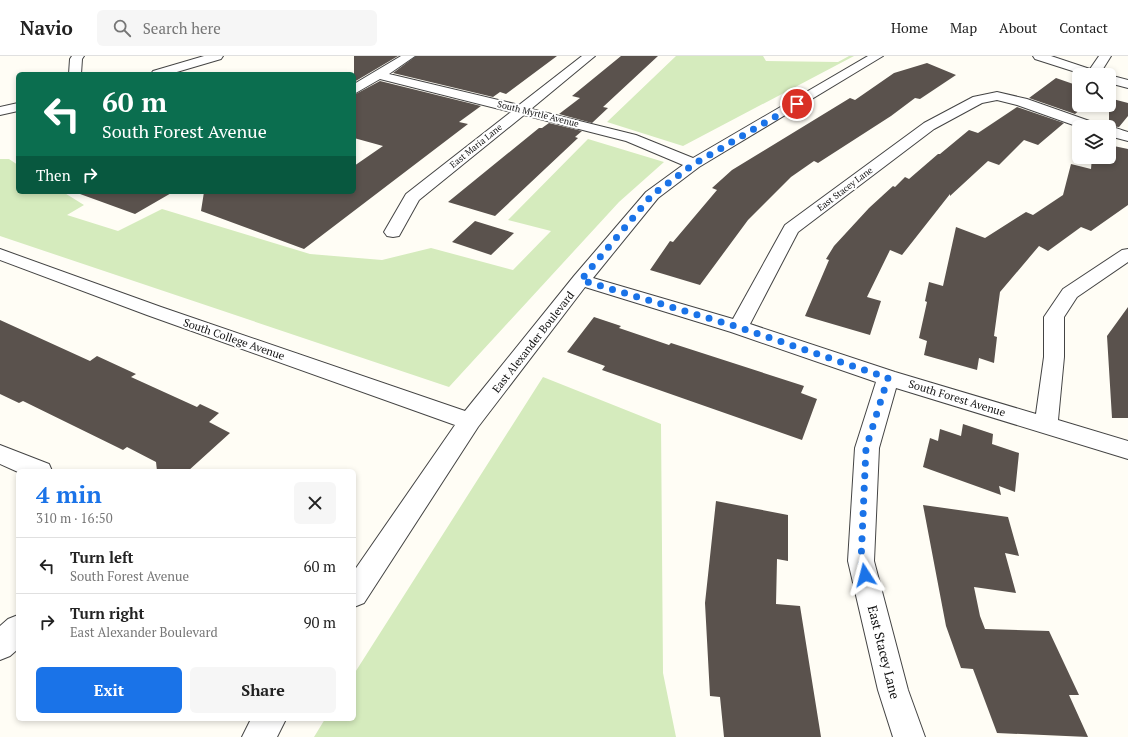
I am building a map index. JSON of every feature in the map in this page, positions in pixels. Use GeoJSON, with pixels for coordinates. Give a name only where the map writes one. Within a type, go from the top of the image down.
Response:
{"type":"FeatureCollection","features":[{"type":"Feature","properties":{"kind":"street"},"geometry":{"type":"LineString","coordinates":[[75,72],[76,59],[78,56]]}},
{"type":"Feature","properties":{"kind":"street"},"geometry":{"type":"LineString","coordinates":[[164,72],[217,56]]}},
{"type":"Feature","properties":{"kind":"street"},"geometry":{"type":"LineString","coordinates":[[356,89],[410,56]]}},
{"type":"Feature","properties":{"kind":"street","name":"East Maria Lane"},"geometry":{"type":"LineString","coordinates":[[393,232],[412,197],[589,56]]}},
{"type":"Feature","properties":{"kind":"street","name":"East Alexander Boulevard"},"geometry":{"type":"LineString","coordinates":[[356,591],[470,421],[581,280],[652,195],[694,164],[877,56]]}},
{"type":"Feature","properties":{"kind":"street"},"geometry":{"type":"LineString","coordinates":[[1039,56],[1076,68]]}},
{"type":"Feature","properties":{"kind":"street"},"geometry":{"type":"LineString","coordinates":[[1098,68],[1105,56]]}},
{"type":"Feature","properties":{"kind":"street","name":"South Myrtle Avenue"},"geometry":{"type":"LineString","coordinates":[[378,75],[630,138],[694,164]]}},
{"type":"Feature","properties":{"kind":"street"},"geometry":{"type":"LineString","coordinates":[[1116,80],[1128,84]]}},
{"type":"Feature","properties":{"kind":"street","name":"East Stacey Lane"},"geometry":{"type":"LineString","coordinates":[[738,327],[791,229],[929,126],[978,100],[997,96],[1022,102],[1055,116],[1072,121]]}},
{"type":"Feature","properties":{"kind":"street"},"geometry":{"type":"LineString","coordinates":[[0,111],[16,107]]}},
{"type":"Feature","properties":{"kind":"street"},"geometry":{"type":"LineString","coordinates":[[1116,134],[1128,137]]}},
{"type":"Feature","properties":{"kind":"street"},"geometry":{"type":"LineString","coordinates":[[1046,424],[1054,357],[1054,317],[1070,292],[1128,254]]}},
{"type":"Feature","properties":{"kind":"street","name":"South College Avenue"},"geometry":{"type":"LineString","coordinates":[[1,256],[470,421]]}},
{"type":"Feature","properties":{"kind":"street","name":"South Forest Avenue"},"geometry":{"type":"LineString","coordinates":[[581,280],[738,327],[888,378],[1046,424],[1128,450]]}},
{"type":"Feature","properties":{"kind":"street","name":"East Stacey Lane"},"geometry":{"type":"LineString","coordinates":[[888,378],[866,448],[861,561],[892,690],[909,737]]}},
{"type":"Feature","properties":{"kind":"street"},"geometry":{"type":"LineString","coordinates":[[0,454],[35,469]]}},
{"type":"Feature","properties":{"kind":"street"},"geometry":{"type":"LineString","coordinates":[[0,646],[16,631]]}},
{"type":"Feature","properties":{"kind":"street"},"geometry":{"type":"LineString","coordinates":[[258,737],[269,721]]}},
{"type":"Feature","properties":{"kind":"green space"},"geometry":{"type":"Polygon","coordinates":[[[676,56],[763,56],[766,61],[838,62],[849,56],[854,56],[683,146],[607,122],[676,56]]]}},
{"type":"Feature","properties":{"kind":"green space"},"geometry":{"type":"Polygon","coordinates":[[[588,139],[664,162],[619,202],[449,387],[0,236],[0,159],[9,159],[16,164],[16,194],[66,194],[84,205],[67,215],[118,231],[162,209],[310,254],[382,260],[431,248],[513,270],[551,231],[508,220],[588,139]]]}},
{"type":"Feature","properties":{"kind":"green space"},"geometry":{"type":"Polygon","coordinates":[[[543,377],[661,424],[663,673],[676,737],[314,737],[324,721],[356,721],[356,671],[543,377]]]}},
{"type":"Feature","properties":{"kind":"building"},"geometry":{"type":"Polygon","coordinates":[[[354,56],[398,56],[356,81],[356,72],[354,72],[354,56]]]}},
{"type":"Feature","properties":{"kind":"building"},"geometry":{"type":"Polygon","coordinates":[[[416,56],[557,56],[506,94],[500,92],[493,97],[393,73],[416,56]]]}},
{"type":"Feature","properties":{"kind":"building"},"geometry":{"type":"Polygon","coordinates":[[[621,56],[658,56],[603,107],[608,108],[592,123],[559,114],[580,98],[572,96],[621,56]]]}},
{"type":"Feature","properties":{"kind":"building"},"geometry":{"type":"Polygon","coordinates":[[[927,63],[956,75],[920,99],[915,98],[891,116],[818,163],[814,161],[791,177],[748,220],[700,285],[650,270],[670,241],[673,242],[717,190],[712,188],[732,170],[850,98],[855,100],[894,73],[927,63]]]}},
{"type":"Feature","properties":{"kind":"building"},"geometry":{"type":"Polygon","coordinates":[[[1056,78],[1072,84],[1072,112],[1077,112],[1075,114],[1029,98],[1056,78]]]}},
{"type":"Feature","properties":{"kind":"building"},"geometry":{"type":"Polygon","coordinates":[[[380,81],[481,106],[459,122],[468,124],[304,249],[201,211],[204,194],[356,194],[356,165],[383,146],[356,139],[356,94],[380,81]]]}},
{"type":"Feature","properties":{"kind":"building"},"geometry":{"type":"Polygon","coordinates":[[[1116,100],[1128,103],[1128,116],[1119,127],[1116,127],[1116,120],[1109,120],[1109,112],[1116,112],[1116,100]]]}},
{"type":"Feature","properties":{"kind":"building"},"geometry":{"type":"Polygon","coordinates":[[[1017,107],[1064,123],[1038,145],[1024,140],[999,165],[988,161],[950,196],[950,194],[902,255],[890,250],[867,297],[881,301],[870,335],[805,316],[829,260],[826,259],[834,246],[869,208],[893,186],[895,187],[905,177],[909,179],[969,130],[978,133],[1017,107]]]}},
{"type":"Feature","properties":{"kind":"building"},"geometry":{"type":"Polygon","coordinates":[[[549,123],[582,131],[575,137],[578,138],[495,216],[448,202],[539,128],[542,128],[549,123]]]}},
{"type":"Feature","properties":{"kind":"building"},"geometry":{"type":"Polygon","coordinates":[[[1116,146],[1128,149],[1128,205],[1091,231],[1081,227],[1048,251],[1039,246],[1000,292],[994,336],[997,337],[994,363],[979,358],[977,370],[924,355],[927,341],[919,338],[927,302],[925,301],[929,282],[943,286],[956,227],[985,238],[1026,212],[1033,215],[1063,195],[1071,164],[1091,169],[1091,164],[1116,164],[1116,146]]]}},
{"type":"Feature","properties":{"kind":"building"},"geometry":{"type":"Polygon","coordinates":[[[80,194],[170,194],[135,214],[80,194]]]}},
{"type":"Feature","properties":{"kind":"building"},"geometry":{"type":"Polygon","coordinates":[[[475,221],[514,233],[491,255],[452,242],[475,221]]]}},
{"type":"Feature","properties":{"kind":"building"},"geometry":{"type":"Polygon","coordinates":[[[1128,307],[1128,418],[1112,418],[1107,336],[1128,307]]]}},
{"type":"Feature","properties":{"kind":"building"},"geometry":{"type":"Polygon","coordinates":[[[594,317],[621,326],[619,328],[669,345],[671,343],[804,386],[801,393],[817,399],[802,440],[602,370],[605,366],[567,352],[594,317]]]}},
{"type":"Feature","properties":{"kind":"building"},"geometry":{"type":"Polygon","coordinates":[[[0,320],[90,361],[97,356],[136,374],[131,377],[197,407],[200,404],[219,413],[209,422],[230,433],[190,469],[157,469],[156,462],[127,447],[123,450],[23,401],[19,403],[0,394],[0,320]]]}},
{"type":"Feature","properties":{"kind":"building"},"geometry":{"type":"Polygon","coordinates":[[[963,424],[993,434],[992,444],[1019,453],[1015,492],[999,486],[1001,495],[923,467],[930,438],[938,441],[940,429],[961,436],[963,424]]]}},
{"type":"Feature","properties":{"kind":"building"},"geometry":{"type":"Polygon","coordinates":[[[716,501],[788,515],[788,561],[777,559],[776,604],[800,606],[821,737],[724,737],[720,697],[710,696],[705,603],[716,501]]]}},
{"type":"Feature","properties":{"kind":"building"},"geometry":{"type":"Polygon","coordinates":[[[923,505],[1008,517],[1019,556],[1005,553],[1016,593],[974,587],[980,616],[985,629],[1049,631],[1079,695],[1069,695],[1088,737],[997,733],[973,669],[961,668],[946,626],[923,505]]]}},
{"type":"Feature","properties":{"kind":"route"},"geometry":{"type":"LineString","coordinates":[[797,104],[694,164],[652,195],[581,280],[738,327],[888,378],[866,448],[861,561],[865,575]]}}]}
